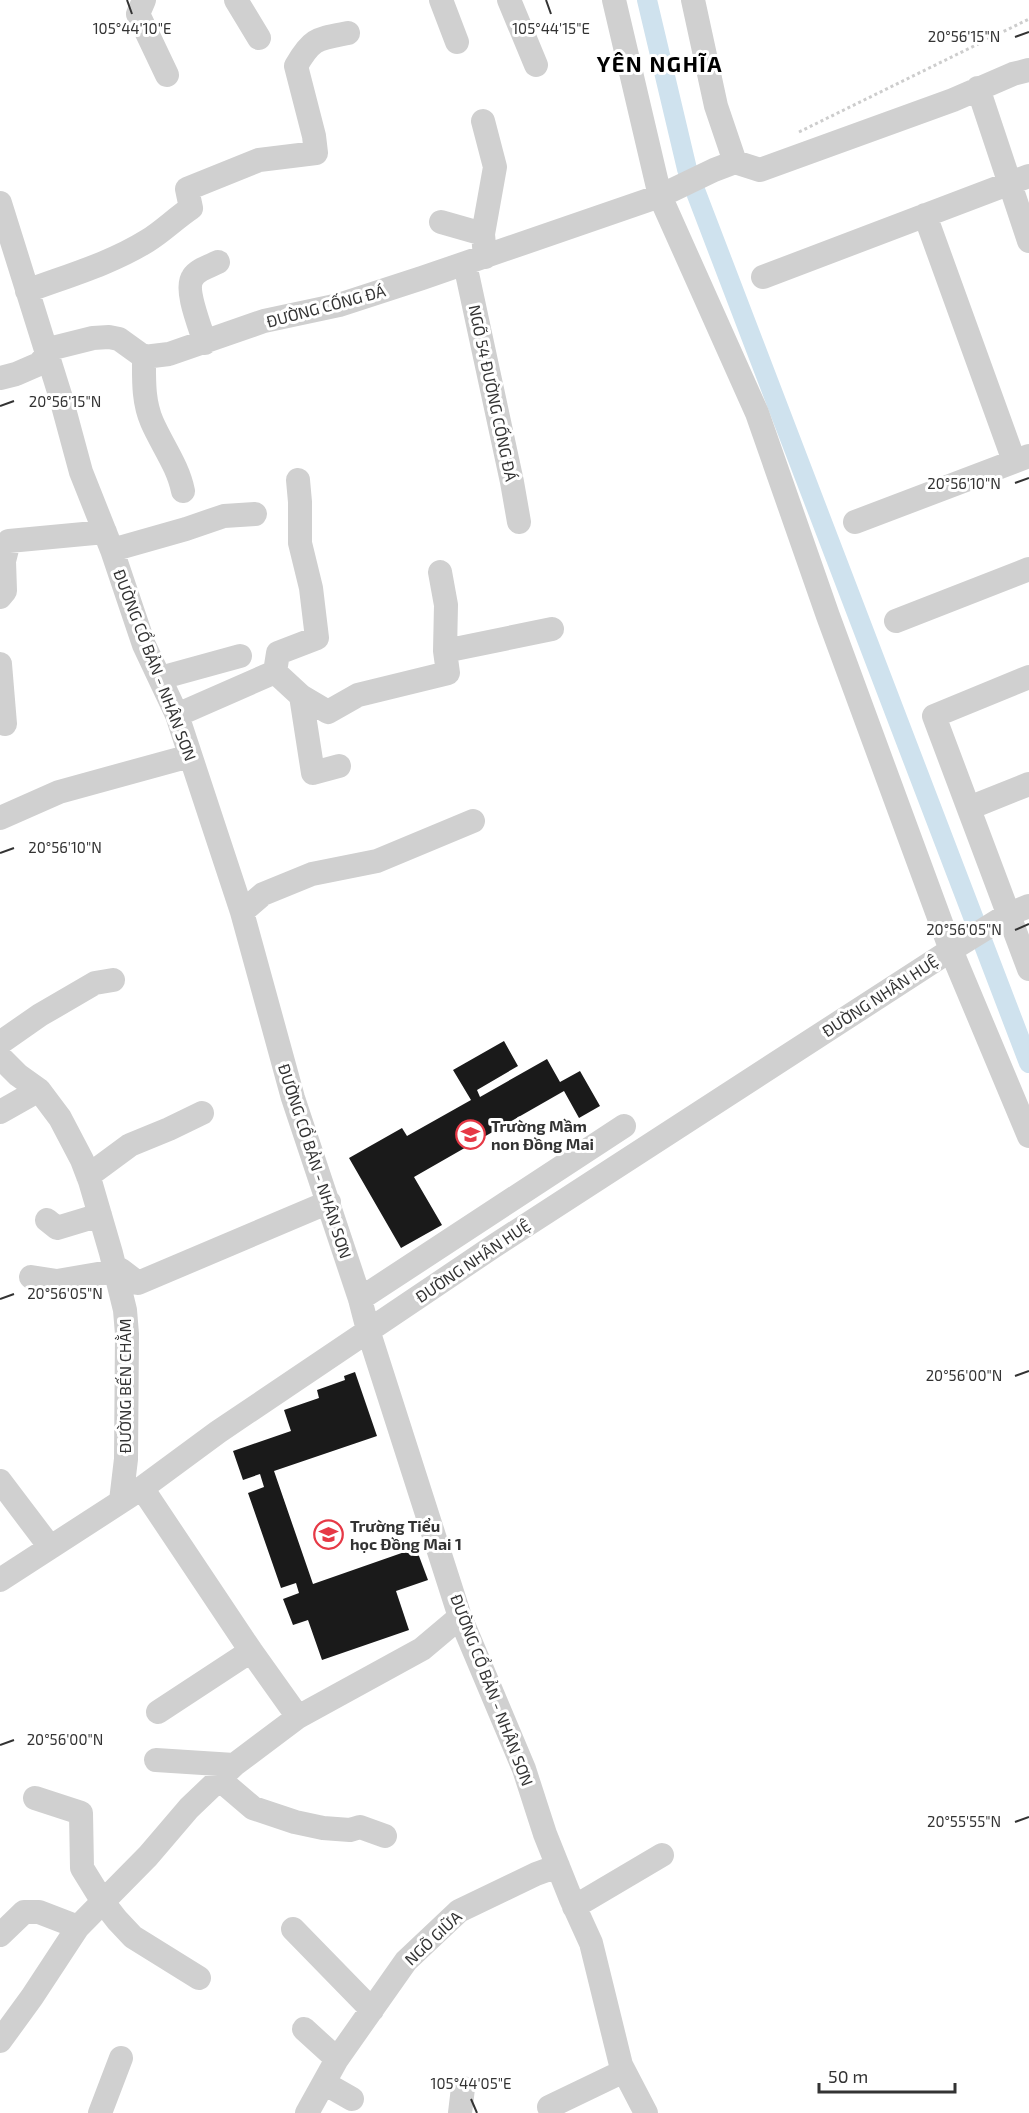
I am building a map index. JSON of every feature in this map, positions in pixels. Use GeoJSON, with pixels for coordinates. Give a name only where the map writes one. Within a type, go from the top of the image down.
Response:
{"type":"FeatureCollection","features":[{"type":"Feature","properties":{"kind":"street"},"geometry":{"type":"LineString","coordinates":[[144,0],[138,14],[167,75]]}},
{"type":"Feature","properties":{"kind":"street"},"geometry":{"type":"LineString","coordinates":[[236,0],[259,38]]}},
{"type":"Feature","properties":{"kind":"street"},"geometry":{"type":"LineString","coordinates":[[441,0],[456,42]]}},
{"type":"Feature","properties":{"kind":"street"},"geometry":{"type":"LineString","coordinates":[[509,0],[536,65]]}},
{"type":"Feature","properties":{"kind":"street"},"geometry":{"type":"LineString","coordinates":[[614,0],[660,196],[757,413],[828,616],[951,950],[1029,1136]]}},
{"type":"Feature","properties":{"kind":"street"},"geometry":{"type":"LineString","coordinates":[[693,0],[716,106],[724,166],[760,170],[953,100],[1029,69]]}},
{"type":"Feature","properties":{"kind":"street"},"geometry":{"type":"LineString","coordinates":[[27,291],[101,264],[148,241],[191,208],[187,189],[259,160],[316,153],[314,135],[296,66],[307,47],[320,39],[348,33]]}},
{"type":"Feature","properties":{"kind":"street"},"geometry":{"type":"LineString","coordinates":[[978,88],[1019,179],[1029,241]]}},
{"type":"Feature","properties":{"kind":"street"},"geometry":{"type":"LineString","coordinates":[[441,222],[478,252],[495,167],[483,121]]}},
{"type":"Feature","properties":{"kind":"street","name":"ĐƯỜNG CỐNG ĐÁ"},"geometry":{"type":"LineString","coordinates":[[144,357],[170,354],[264,321],[339,305],[478,252],[660,196],[724,166]]}},
{"type":"Feature","properties":{"kind":"street"},"geometry":{"type":"LineString","coordinates":[[763,278],[1019,179]]}},
{"type":"Feature","properties":{"kind":"street","name":"ĐƯỜNG CỔ BẢN - NHÂN SƠN"},"geometry":{"type":"LineString","coordinates":[[1,212],[12,237],[81,472],[109,541],[144,645],[177,715],[242,912],[293,1098],[360,1299],[460,1617],[524,1769],[558,1866],[591,1943],[621,2065],[642,2113]]}},
{"type":"Feature","properties":{"kind":"street"},"geometry":{"type":"LineString","coordinates":[[855,522],[1022,459],[925,215]]}},
{"type":"Feature","properties":{"kind":"street","name":"NGÕ 54 ĐƯỜNG CỐNG ĐÁ"},"geometry":{"type":"LineString","coordinates":[[478,252],[519,522]]}},
{"type":"Feature","properties":{"kind":"street"},"geometry":{"type":"LineString","coordinates":[[205,343],[194,307],[190,283],[194,274],[218,262]]}},
{"type":"Feature","properties":{"kind":"street"},"geometry":{"type":"LineString","coordinates":[[0,378],[39,364],[53,348],[93,338],[119,339],[144,357],[144,394],[147,405],[153,423],[177,471],[183,491]]}},
{"type":"Feature","properties":{"kind":"street"},"geometry":{"type":"LineString","coordinates":[[275,672],[278,653],[317,638],[311,588],[300,543],[298,480]]}},
{"type":"Feature","properties":{"kind":"street"},"geometry":{"type":"LineString","coordinates":[[0,597],[5,591],[4,561],[9,541],[109,541],[186,530],[224,516],[255,514]]}},
{"type":"Feature","properties":{"kind":"street"},"geometry":{"type":"LineString","coordinates":[[896,621],[1029,568]]}},
{"type":"Feature","properties":{"kind":"street"},"geometry":{"type":"LineString","coordinates":[[275,672],[301,696],[328,712],[358,696],[448,673],[445,651],[446,605],[440,572]]}},
{"type":"Feature","properties":{"kind":"street"},"geometry":{"type":"LineString","coordinates":[[445,651],[552,629]]}},
{"type":"Feature","properties":{"kind":"street"},"geometry":{"type":"LineString","coordinates":[[160,678],[240,656]]}},
{"type":"Feature","properties":{"kind":"street"},"geometry":{"type":"LineString","coordinates":[[0,664],[4,724]]}},
{"type":"Feature","properties":{"kind":"street"},"geometry":{"type":"LineString","coordinates":[[177,715],[275,672]]}},
{"type":"Feature","properties":{"kind":"street"},"geometry":{"type":"LineString","coordinates":[[1029,677],[934,716],[969,808],[1019,910],[1029,969]]}},
{"type":"Feature","properties":{"kind":"street"},"geometry":{"type":"LineString","coordinates":[[301,696],[313,773],[339,766]]}},
{"type":"Feature","properties":{"kind":"street"},"geometry":{"type":"LineString","coordinates":[[0,818],[59,792],[190,756]]}},
{"type":"Feature","properties":{"kind":"street"},"geometry":{"type":"LineString","coordinates":[[969,808],[1029,784]]}},
{"type":"Feature","properties":{"kind":"street"},"geometry":{"type":"LineString","coordinates":[[242,912],[263,894],[312,874],[377,861],[473,822]]}},
{"type":"Feature","properties":{"kind":"street","name":"ĐƯỜNG NHÂN HUỆ"},"geometry":{"type":"LineString","coordinates":[[2,1574],[50,1547],[142,1488],[218,1432],[494,1246],[951,950],[1019,910]]}},
{"type":"Feature","properties":{"kind":"street"},"geometry":{"type":"LineString","coordinates":[[0,1043],[95,983],[113,980]]}},
{"type":"Feature","properties":{"kind":"street","name":"ĐƯỜNG BẾN CHẰM"},"geometry":{"type":"LineString","coordinates":[[0,1057],[18,1075],[39,1090],[60,1118],[88,1176],[116,1271],[125,1310],[127,1334],[126,1459],[121,1501]]}},
{"type":"Feature","properties":{"kind":"street"},"geometry":{"type":"LineString","coordinates":[[0,1112],[39,1090]]}},
{"type":"Feature","properties":{"kind":"street"},"geometry":{"type":"LineString","coordinates":[[88,1176],[130,1145],[169,1130],[202,1113]]}},
{"type":"Feature","properties":{"kind":"street"},"geometry":{"type":"LineString","coordinates":[[360,1299],[624,1126]]}},
{"type":"Feature","properties":{"kind":"street"},"geometry":{"type":"LineString","coordinates":[[31,1277],[57,1281],[121,1270],[138,1282],[328,1202]]}},
{"type":"Feature","properties":{"kind":"street"},"geometry":{"type":"LineString","coordinates":[[47,1220],[57,1228],[100,1215]]}},
{"type":"Feature","properties":{"kind":"street"},"geometry":{"type":"LineString","coordinates":[[478,1220],[494,1246]]}},
{"type":"Feature","properties":{"kind":"street"},"geometry":{"type":"LineString","coordinates":[[0,1482],[50,1547]]}},
{"type":"Feature","properties":{"kind":"street"},"geometry":{"type":"LineString","coordinates":[[142,1488],[298,1717]]}},
{"type":"Feature","properties":{"kind":"street"},"geometry":{"type":"LineString","coordinates":[[0,2041],[78,1927],[148,1856],[189,1808],[227,1772],[298,1717],[422,1649],[460,1617]]}},
{"type":"Feature","properties":{"kind":"street"},"geometry":{"type":"LineString","coordinates":[[158,1712],[251,1651]]}},
{"type":"Feature","properties":{"kind":"street"},"geometry":{"type":"LineString","coordinates":[[156,1760],[227,1772],[253,1808],[295,1822],[324,1828],[350,1830],[360,1827],[385,1836]]}},
{"type":"Feature","properties":{"kind":"street"},"geometry":{"type":"LineString","coordinates":[[35,1798],[81,1814],[82,1868],[103,1902],[133,1937],[199,1978]]}},
{"type":"Feature","properties":{"kind":"street"},"geometry":{"type":"LineString","coordinates":[[574,1907],[662,1855]]}},
{"type":"Feature","properties":{"kind":"street","name":"NGÕ GIỮA"},"geometry":{"type":"LineString","coordinates":[[308,2113],[338,2059],[406,1961],[459,1911],[536,1874],[558,1866]]}},
{"type":"Feature","properties":{"kind":"street"},"geometry":{"type":"LineString","coordinates":[[0,1935],[24,1912],[39,1912],[78,1927]]}},
{"type":"Feature","properties":{"kind":"street"},"geometry":{"type":"LineString","coordinates":[[293,1929],[372,2010]]}},
{"type":"Feature","properties":{"kind":"street"},"geometry":{"type":"LineString","coordinates":[[304,2029],[338,2059]]}},
{"type":"Feature","properties":{"kind":"street"},"geometry":{"type":"LineString","coordinates":[[100,2113],[121,2058]]}},
{"type":"Feature","properties":{"kind":"street"},"geometry":{"type":"LineString","coordinates":[[549,2107],[624,2071]]}},
{"type":"Feature","properties":{"kind":"street"},"geometry":{"type":"LineString","coordinates":[[324,2083],[352,2099]]}},
{"type":"Feature","properties":{"kind":"street"},"geometry":{"type":"LineString","coordinates":[[460,2113],[463,2088]]}},
{"type":"Feature","properties":{"kind":"path"},"geometry":{"type":"LineString","coordinates":[[796,134],[1029,19]]}},
{"type":"Feature","properties":{"kind":"building"},"geometry":{"type":"Polygon","coordinates":[[[504,1041],[518,1066],[477,1090],[480,1097],[547,1059],[560,1082],[580,1071],[600,1106],[579,1118],[564,1091],[414,1177],[442,1225],[401,1248],[349,1158],[402,1128],[407,1136],[471,1100],[453,1070],[504,1041]]]}},
{"type":"Feature","properties":{"kind":"building"},"geometry":{"type":"Polygon","coordinates":[[[355,1372],[377,1436],[274,1471],[313,1584],[416,1548],[428,1580],[396,1591],[409,1630],[322,1660],[308,1620],[293,1625],[283,1599],[299,1593],[296,1583],[281,1588],[248,1493],[264,1487],[260,1474],[243,1480],[233,1451],[291,1431],[284,1410],[319,1398],[317,1390],[345,1380],[344,1376],[355,1372]]]}},
{"type":"Feature","properties":{"kind":"waterway"},"geometry":{"type":"LineString","coordinates":[[647,0],[687,169],[1029,1063]]}},
{"type":"Feature","properties":{"kind":"place","name":"Trường Mầm non Đồng Mai"},"geometry":{"type":"Point","coordinates":[470,1135]}},
{"type":"Feature","properties":{"kind":"place","name":"Trường Tiểu học Đồng Mai 1"},"geometry":{"type":"Point","coordinates":[329,1535]}},
{"type":"Feature","properties":{"kind":"district","name":"YÊN NGHĨA"},"geometry":{"type":"Point","coordinates":[660,64]}}]}
